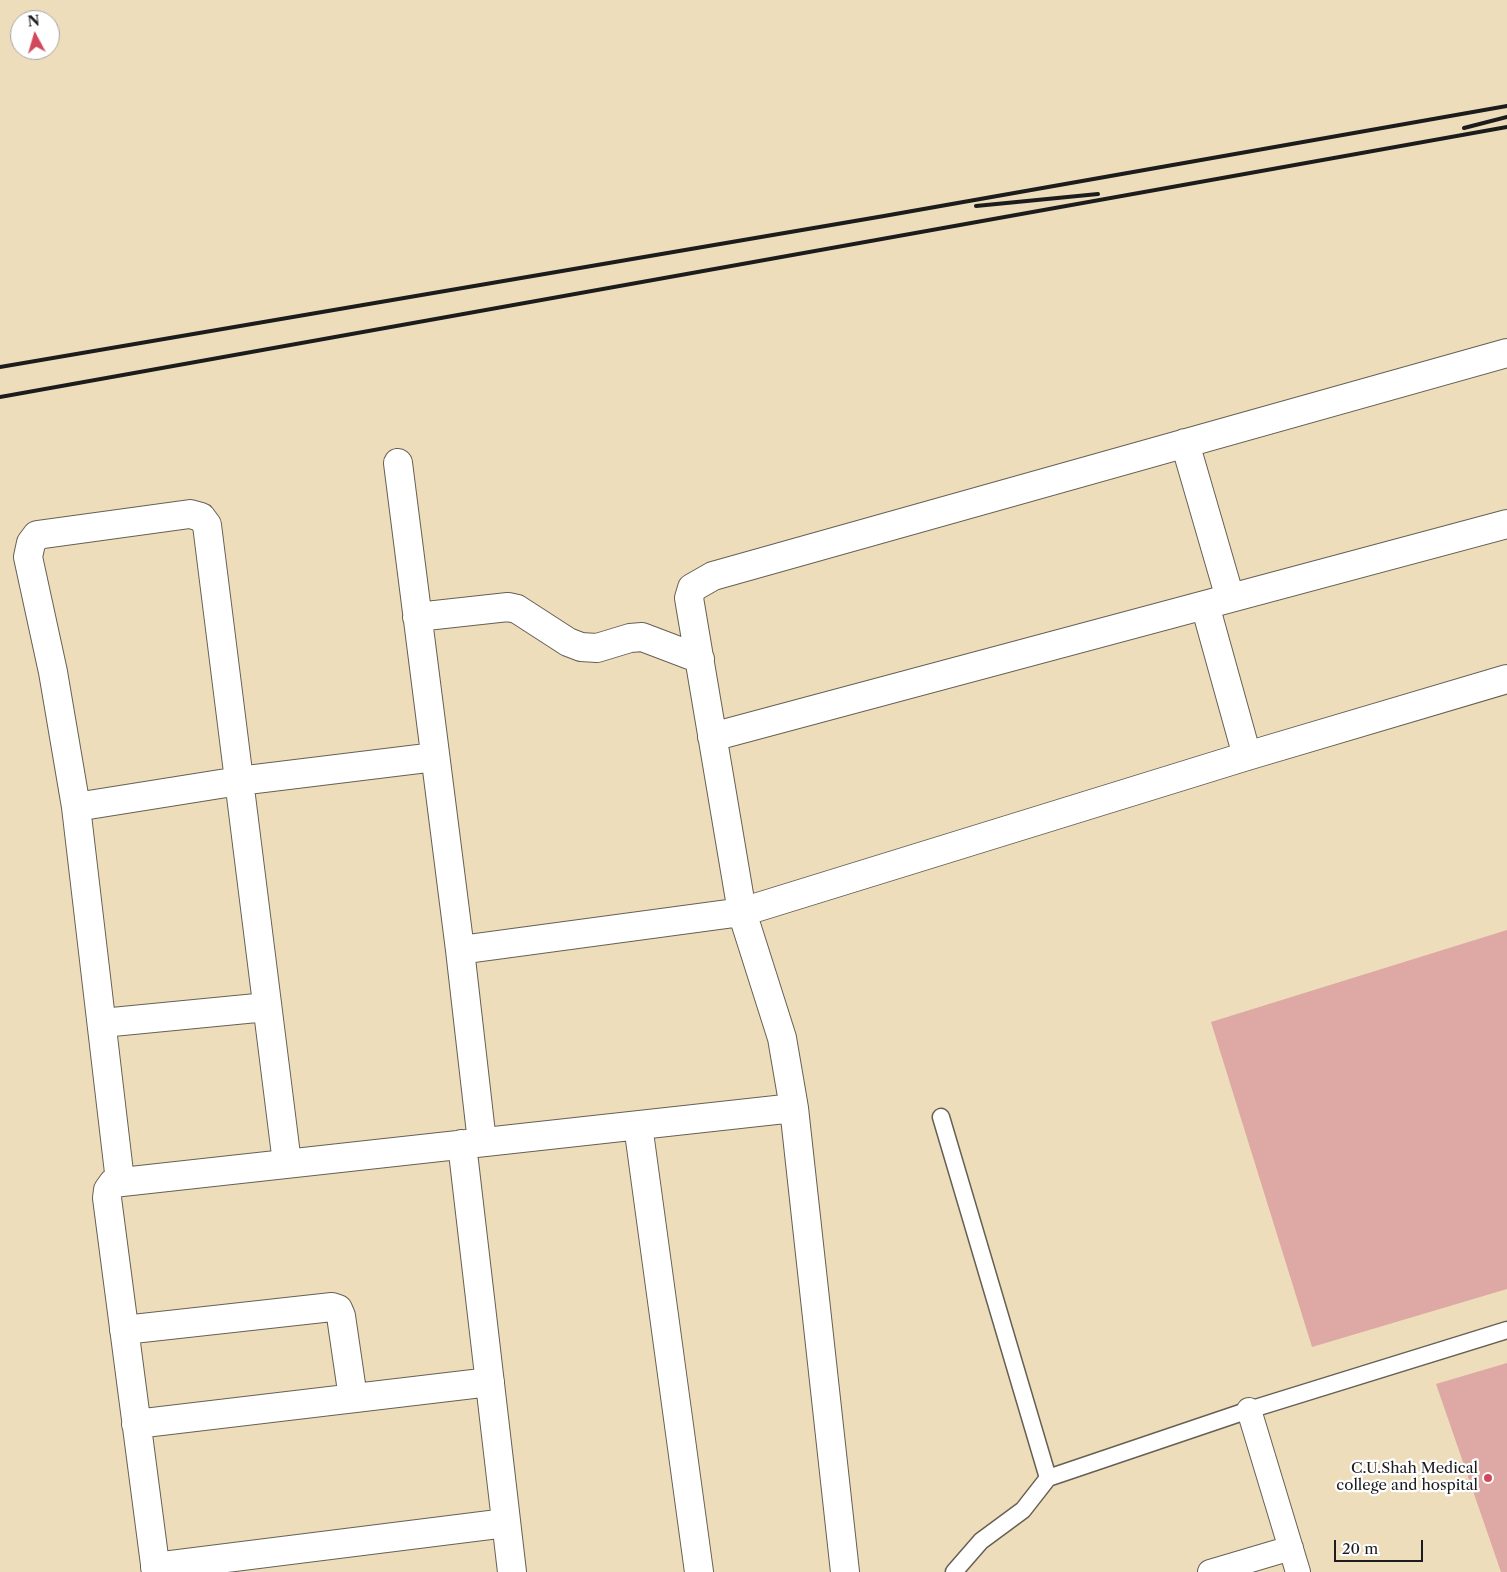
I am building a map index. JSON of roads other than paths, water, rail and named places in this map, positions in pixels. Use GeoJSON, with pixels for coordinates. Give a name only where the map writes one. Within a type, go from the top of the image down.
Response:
{"type":"FeatureCollection","features":[{"type":"Feature","properties":{"kind":"street"},"geometry":{"type":"LineString","coordinates":[[845,1572],[794,1108],[782,1038],[742,912],[690,598],[692,588],[700,581],[1507,353]]}},
{"type":"Feature","properties":{"kind":"street"},"geometry":{"type":"LineString","coordinates":[[1185,443],[1218,601],[1247,756]]}},
{"type":"Feature","properties":{"kind":"street"},"geometry":{"type":"LineString","coordinates":[[398,463],[460,950],[490,1382],[512,1572]]}},
{"type":"Feature","properties":{"kind":"street"},"geometry":{"type":"LineString","coordinates":[[120,1181],[76,807],[53,672],[28,558],[30,543],[37,535],[190,514],[201,517],[207,525],[287,1163]]}},
{"type":"Feature","properties":{"kind":"street"},"geometry":{"type":"LineString","coordinates":[[712,738],[1507,524]]}},
{"type":"Feature","properties":{"kind":"street"},"geometry":{"type":"LineString","coordinates":[[417,617],[508,607],[517,609],[568,642],[581,647],[597,648],[630,638],[642,637],[700,659]]}},
{"type":"Feature","properties":{"kind":"street"},"geometry":{"type":"LineString","coordinates":[[460,950],[742,912],[1247,756],[1507,679]]}},
{"type":"Feature","properties":{"kind":"street"},"geometry":{"type":"LineString","coordinates":[[76,807],[239,781],[435,757]]}},
{"type":"Feature","properties":{"kind":"street"},"geometry":{"type":"LineString","coordinates":[[102,1023],[267,1007]]}},
{"type":"Feature","properties":{"kind":"street"},"geometry":{"type":"LineString","coordinates":[[506,1523],[156,1570],[107,1198],[108,1190],[114,1183],[120,1181],[794,1108]]}},
{"type":"Feature","properties":{"kind":"street"},"geometry":{"type":"LineString","coordinates":[[638,1125],[699,1572]]}},
{"type":"Feature","properties":{"kind":"street"},"geometry":{"type":"LineString","coordinates":[[124,1330],[332,1307],[338,1309],[341,1316],[353,1398]]}},
{"type":"Feature","properties":{"kind":"street"},"geometry":{"type":"LineString","coordinates":[[136,1424],[490,1382]]}},
{"type":"Feature","properties":{"kind":"street"},"geometry":{"type":"LineString","coordinates":[[1249,1410],[1298,1572]]}},
{"type":"Feature","properties":{"kind":"street"},"geometry":{"type":"LineString","coordinates":[[1210,1572],[1292,1548]]}},
{"type":"Feature","properties":{"kind":"lane"},"geometry":{"type":"LineString","coordinates":[[940,1117],[1048,1478]]}},
{"type":"Feature","properties":{"kind":"lane"},"geometry":{"type":"LineString","coordinates":[[954,1572],[981,1541],[1023,1510],[1048,1478],[1249,1410],[1507,1330]]}},
{"type":"Feature","properties":{"kind":"railway"},"geometry":{"type":"LineString","coordinates":[[0,367],[884,216],[1507,106]]}},
{"type":"Feature","properties":{"kind":"railway"},"geometry":{"type":"LineString","coordinates":[[1464,128],[1507,117]]}},
{"type":"Feature","properties":{"kind":"railway"},"geometry":{"type":"LineString","coordinates":[[0,397],[1507,127]]}},
{"type":"Feature","properties":{"kind":"railway"},"geometry":{"type":"LineString","coordinates":[[976,206],[1098,194]]}},
{"type":"Feature","properties":{"kind":"place","name":"C.U.Shah Medical college and hospital"},"geometry":{"type":"Point","coordinates":[1488,1478]}}]}
